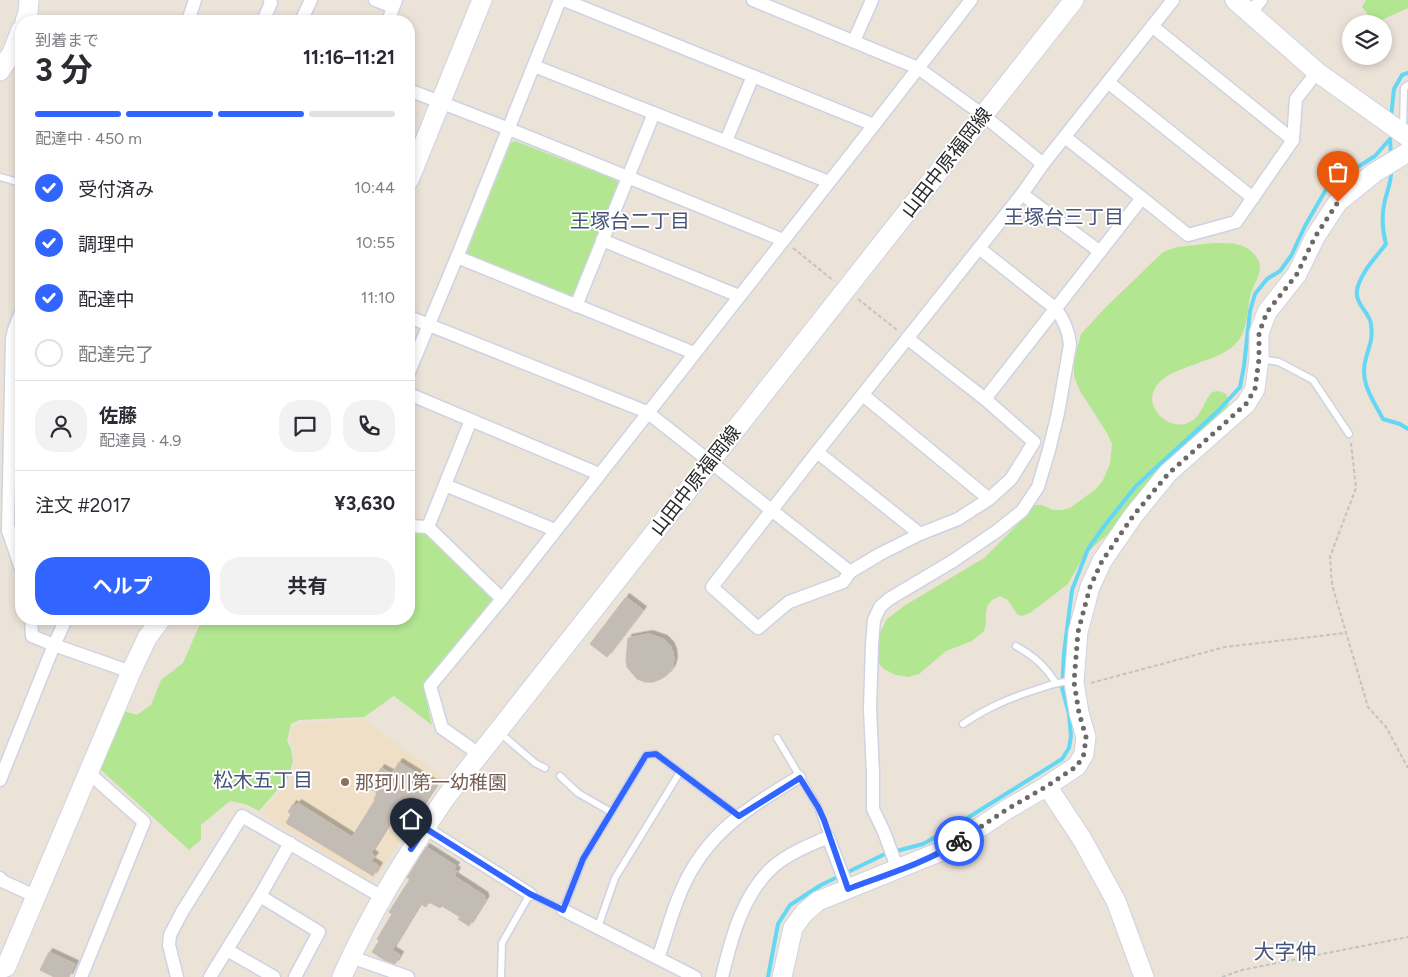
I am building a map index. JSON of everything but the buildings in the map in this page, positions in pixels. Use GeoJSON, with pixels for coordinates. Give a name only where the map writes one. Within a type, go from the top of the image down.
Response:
{"type":"FeatureCollection","features":[{"type":"Feature","properties":{"kind":"street"},"geometry":{"type":"LineString","coordinates":[[27,15],[29,0]]}},
{"type":"Feature","properties":{"kind":"street"},"geometry":{"type":"LineString","coordinates":[[190,15],[195,0]]}},
{"type":"Feature","properties":{"kind":"street"},"geometry":{"type":"LineString","coordinates":[[266,15],[271,3],[270,0]]}},
{"type":"Feature","properties":{"kind":"street"},"geometry":{"type":"LineString","coordinates":[[304,15],[310,0]]}},
{"type":"Feature","properties":{"kind":"street"},"geometry":{"type":"LineString","coordinates":[[375,0],[395,4]]}},
{"type":"Feature","properties":{"kind":"street"},"geometry":{"type":"LineString","coordinates":[[415,165],[482,0]]}},
{"type":"Feature","properties":{"kind":"street"},"geometry":{"type":"LineString","coordinates":[[415,357],[560,0]]}},
{"type":"Feature","properties":{"kind":"street"},"geometry":{"type":"LineString","coordinates":[[564,0],[874,125]]}},
{"type":"Feature","properties":{"kind":"street"},"geometry":{"type":"LineString","coordinates":[[753,0],[918,68],[983,115],[1043,164]]}},
{"type":"Feature","properties":{"kind":"street"},"geometry":{"type":"LineString","coordinates":[[854,41],[872,0]]}},
{"type":"Feature","properties":{"kind":"street"},"geometry":{"type":"LineString","coordinates":[[479,754],[442,728],[430,686],[502,599],[971,0]]}},
{"type":"Feature","properties":{"kind":"street","name":"山田中原福岡線"},"geometry":{"type":"LineString","coordinates":[[342,977],[382,897],[446,797],[1074,0]]}},
{"type":"Feature","properties":{"kind":"street"},"geometry":{"type":"LineString","coordinates":[[907,338],[985,399],[1034,442],[1011,479],[990,499],[958,519],[920,534],[880,554],[850,572],[843,582],[789,602],[758,628],[712,587],[817,452],[863,395],[907,338],[1022,194],[1043,164],[1173,0]]}},
{"type":"Feature","properties":{"kind":"street"},"geometry":{"type":"LineString","coordinates":[[1235,0],[1255,7],[1318,72],[1405,135]]}},
{"type":"Feature","properties":{"kind":"street"},"geometry":{"type":"LineString","coordinates":[[1152,26],[1293,140]]}},
{"type":"Feature","properties":{"kind":"street"},"geometry":{"type":"LineString","coordinates":[[0,71],[15,45]]}},
{"type":"Feature","properties":{"kind":"street"},"geometry":{"type":"LineString","coordinates":[[534,66],[829,182]]}},
{"type":"Feature","properties":{"kind":"street"},"geometry":{"type":"LineString","coordinates":[[1066,137],[1188,235],[1236,222],[1293,140],[1296,99],[1318,72]]}},
{"type":"Feature","properties":{"kind":"street"},"geometry":{"type":"LineString","coordinates":[[726,141],[753,76]]}},
{"type":"Feature","properties":{"kind":"street"},"geometry":{"type":"LineString","coordinates":[[1109,83],[1253,198]]}},
{"type":"Feature","properties":{"kind":"street"},"geometry":{"type":"LineString","coordinates":[[415,93],[783,240]]}},
{"type":"Feature","properties":{"kind":"street"},"geometry":{"type":"LineString","coordinates":[[576,306],[654,113]]}},
{"type":"Feature","properties":{"kind":"street"},"geometry":{"type":"LineString","coordinates":[[782,977],[793,928],[804,913],[818,901],[949,848],[1077,766],[1084,754],[1086,737],[1079,713],[1065,682],[1090,587],[1102,561],[1133,516],[1168,474],[1246,404],[1255,389],[1259,359],[1259,333],[1267,312],[1297,274],[1315,237],[1338,202],[1374,172],[1408,152]]}},
{"type":"Feature","properties":{"kind":"street"},"geometry":{"type":"LineString","coordinates":[[1022,194],[1100,251]]}},
{"type":"Feature","properties":{"kind":"street"},"geometry":{"type":"LineString","coordinates":[[985,399],[1142,198]]}},
{"type":"Feature","properties":{"kind":"street"},"geometry":{"type":"LineString","coordinates":[[602,240],[739,296]]}},
{"type":"Feature","properties":{"kind":"street"},"geometry":{"type":"LineString","coordinates":[[898,870],[873,809],[874,773],[870,709],[874,620],[880,607],[890,599],[997,532],[1022,511],[1038,487],[1058,413],[1070,345],[1064,319],[1056,309],[979,248]]}},
{"type":"Feature","properties":{"kind":"street"},"geometry":{"type":"LineString","coordinates":[[457,257],[694,354]]}},
{"type":"Feature","properties":{"kind":"street"},"geometry":{"type":"LineString","coordinates":[[415,320],[647,412],[850,572]]}},
{"type":"Feature","properties":{"kind":"street"},"geometry":{"type":"LineString","coordinates":[[15,328],[12,340],[15,374]]}},
{"type":"Feature","properties":{"kind":"street"},"geometry":{"type":"LineString","coordinates":[[863,395],[990,499]]}},
{"type":"Feature","properties":{"kind":"street"},"geometry":{"type":"LineString","coordinates":[[415,397],[599,474]]}},
{"type":"Feature","properties":{"kind":"street"},"geometry":{"type":"LineString","coordinates":[[428,527],[470,420]]}},
{"type":"Feature","properties":{"kind":"street"},"geometry":{"type":"LineString","coordinates":[[817,452],[920,534]]}},
{"type":"Feature","properties":{"kind":"street"},"geometry":{"type":"LineString","coordinates":[[15,469],[8,530],[15,551]]}},
{"type":"Feature","properties":{"kind":"street"},"geometry":{"type":"LineString","coordinates":[[444,485],[555,530]]}},
{"type":"Feature","properties":{"kind":"street"},"geometry":{"type":"LineString","coordinates":[[415,526],[428,527],[502,599]]}},
{"type":"Feature","properties":{"kind":"street"},"geometry":{"type":"LineString","coordinates":[[8,530],[15,533]]}},
{"type":"Feature","properties":{"kind":"street"},"geometry":{"type":"LineString","coordinates":[[31,625],[32,636],[131,672]]}},
{"type":"Feature","properties":{"kind":"street"},"geometry":{"type":"LineString","coordinates":[[0,780],[63,625]]}},
{"type":"Feature","properties":{"kind":"street"},"geometry":{"type":"LineString","coordinates":[[0,969],[6,967],[35,896],[90,773],[131,672],[147,638],[157,625]]}},
{"type":"Feature","properties":{"kind":"street"},"geometry":{"type":"LineString","coordinates":[[81,977],[144,822],[90,773]]}},
{"type":"Feature","properties":{"kind":"street"},"geometry":{"type":"LineString","coordinates":[[658,958],[682,889],[706,848],[720,832],[739,816],[800,778]]}},
{"type":"Feature","properties":{"kind":"street"},"geometry":{"type":"LineString","coordinates":[[1047,786],[1082,838],[1116,901],[1144,977]]}},
{"type":"Feature","properties":{"kind":"street"},"geometry":{"type":"LineString","coordinates":[[177,977],[168,945],[170,935],[242,816],[382,897]]}},
{"type":"Feature","properties":{"kind":"street"},"geometry":{"type":"LineString","coordinates":[[425,828],[530,894]]}},
{"type":"Feature","properties":{"kind":"street"},"geometry":{"type":"LineString","coordinates":[[722,977],[737,924],[759,881],[774,865],[799,850],[828,837],[848,889]]}},
{"type":"Feature","properties":{"kind":"street"},"geometry":{"type":"LineString","coordinates":[[210,977],[290,843]]}},
{"type":"Feature","properties":{"kind":"street"},"geometry":{"type":"LineString","coordinates":[[0,878],[2,881],[35,896]]}},
{"type":"Feature","properties":{"kind":"street"},"geometry":{"type":"LineString","coordinates":[[260,896],[319,932],[295,977]]}},
{"type":"Feature","properties":{"kind":"street"},"geometry":{"type":"LineString","coordinates":[[563,910],[695,977]]}},
{"type":"Feature","properties":{"kind":"street"},"geometry":{"type":"LineString","coordinates":[[227,950],[274,977]]}},
{"type":"Feature","properties":{"kind":"street"},"geometry":{"type":"LineString","coordinates":[[351,957],[408,977]]}},
{"type":"Feature","properties":{"kind":"lane"},"geometry":{"type":"LineString","coordinates":[[1405,135],[1404,88],[1408,85]]}},
{"type":"Feature","properties":{"kind":"lane"},"geometry":{"type":"LineString","coordinates":[[0,177],[15,181]]}},
{"type":"Feature","properties":{"kind":"lane"},"geometry":{"type":"LineString","coordinates":[[1259,359],[1280,362],[1313,380],[1349,434]]}},
{"type":"Feature","properties":{"kind":"lane"},"geometry":{"type":"LineString","coordinates":[[1016,646],[1032,655],[1065,682]]}},
{"type":"Feature","properties":{"kind":"lane"},"geometry":{"type":"LineString","coordinates":[[963,724],[994,705],[1065,682]]}},
{"type":"Feature","properties":{"kind":"lane"},"geometry":{"type":"LineString","coordinates":[[497,730],[536,763],[546,768]]}},
{"type":"Feature","properties":{"kind":"lane"},"geometry":{"type":"LineString","coordinates":[[777,738],[818,807],[828,837]]}},
{"type":"Feature","properties":{"kind":"lane"},"geometry":{"type":"LineString","coordinates":[[501,977],[502,944],[530,894],[563,910],[583,859],[646,755],[656,754],[739,816]]}},
{"type":"Feature","properties":{"kind":"lane"},"geometry":{"type":"LineString","coordinates":[[598,928],[615,878],[680,772]]}},
{"type":"Feature","properties":{"kind":"lane"},"geometry":{"type":"LineString","coordinates":[[560,776],[578,793],[611,812]]}},
{"type":"Feature","properties":{"kind":"path"},"geometry":{"type":"LineString","coordinates":[[1349,434],[1356,488],[1330,557],[1332,585],[1368,707],[1386,727],[1408,768]]}},
{"type":"Feature","properties":{"kind":"path"},"geometry":{"type":"LineString","coordinates":[[1065,682],[1092,684],[1225,648],[1345,633]]}},
{"type":"Feature","properties":{"kind":"path"},"geometry":{"type":"LineString","coordinates":[[1222,977],[1242,970],[1408,937]]}},
{"type":"Feature","properties":{"kind":"shaded area"},"geometry":{"type":"Polygon","coordinates":[[[363,719],[443,778],[371,884],[270,819],[262,811],[291,780],[295,764],[294,748],[290,740],[292,727],[301,723],[363,719]]]}},
{"type":"Feature","properties":{"kind":"green space"},"geometry":{"type":"Polygon","coordinates":[[[1366,0],[1408,0],[1408,8],[1392,15],[1368,15],[1362,7],[1366,0]]]}},
{"type":"Feature","properties":{"kind":"green space"},"geometry":{"type":"Polygon","coordinates":[[[515,141],[616,180],[620,185],[575,294],[568,296],[469,256],[467,252],[511,143],[515,141]]]}},
{"type":"Feature","properties":{"kind":"green space"},"geometry":{"type":"Polygon","coordinates":[[[1213,243],[1243,246],[1253,253],[1259,262],[1260,271],[1251,293],[1244,330],[1238,341],[1230,349],[1181,369],[1160,381],[1154,390],[1152,398],[1156,412],[1168,422],[1175,424],[1183,424],[1194,419],[1200,413],[1212,392],[1219,391],[1226,394],[1229,402],[1226,410],[1108,534],[1093,547],[1081,561],[1068,584],[1030,613],[1021,616],[1017,614],[1008,600],[1000,596],[992,600],[988,605],[984,631],[972,641],[946,651],[919,674],[908,677],[896,675],[884,669],[879,664],[876,640],[887,619],[904,606],[984,558],[1019,523],[1032,505],[1042,505],[1053,510],[1070,508],[1096,489],[1103,480],[1110,464],[1112,444],[1080,391],[1074,376],[1074,360],[1081,334],[1163,252],[1177,247],[1213,243]]]}},
{"type":"Feature","properties":{"kind":"green space"},"geometry":{"type":"Polygon","coordinates":[[[415,530],[423,530],[495,598],[424,690],[432,725],[394,696],[364,717],[299,720],[291,724],[287,741],[291,749],[293,762],[288,778],[259,811],[245,804],[230,801],[201,825],[201,840],[189,850],[101,770],[124,711],[137,715],[151,705],[161,680],[183,663],[200,625],[415,625],[415,530]]]}},
{"type":"Feature","properties":{"kind":"waterway"},"geometry":{"type":"LineString","coordinates":[[1391,117],[1394,89],[1402,75],[1408,73]]}},
{"type":"Feature","properties":{"kind":"waterway"},"geometry":{"type":"LineString","coordinates":[[1390,139],[1391,157]]}},
{"type":"Feature","properties":{"kind":"waterway"},"geometry":{"type":"LineString","coordinates":[[768,977],[778,924],[790,905],[821,885],[885,854],[923,844],[1062,759],[1069,748],[1071,736],[1069,714],[1062,688],[1064,653],[1072,590],[1088,549],[1136,486],[1219,410],[1240,387],[1250,311],[1255,294],[1267,279],[1280,271],[1291,256],[1305,226],[1328,186],[1375,156],[1390,139]]}},
{"type":"Feature","properties":{"kind":"waterway"},"geometry":{"type":"LineString","coordinates":[[1391,169],[1383,217],[1386,244],[1363,275],[1358,286],[1357,297],[1368,315],[1372,329],[1364,367],[1365,382],[1368,390],[1383,419],[1400,424],[1408,429]]}},
{"type":"Feature","properties":{"kind":"way so far"},"geometry":{"type":"LineString","coordinates":[[959,841],[1077,766],[1084,754],[1086,737],[1079,713],[1074,682],[1078,632],[1090,587],[1102,561],[1133,516],[1168,474],[1246,404],[1255,389],[1259,359],[1259,333],[1267,312],[1297,274],[1315,237],[1338,202]]}},
{"type":"Feature","properties":{"kind":"place","name":"那珂川第一幼稚園"},"geometry":{"type":"Point","coordinates":[345,782]}},
{"type":"Feature","properties":{"kind":"district","name":"王塚台三丁目"},"geometry":{"type":"Point","coordinates":[1064,217]}},
{"type":"Feature","properties":{"kind":"district","name":"王塚台二丁目"},"geometry":{"type":"Point","coordinates":[630,221]}},
{"type":"Feature","properties":{"kind":"district","name":"松木五丁目"},"geometry":{"type":"Point","coordinates":[263,780]}},
{"type":"Feature","properties":{"kind":"district","name":"大字仲"},"geometry":{"type":"Point","coordinates":[1285,952]}},
{"type":"Feature","properties":{"kind":"route"},"geometry":{"type":"LineString","coordinates":[[411,849],[425,828],[530,894],[563,910],[583,859],[646,755],[652,754],[656,754],[731,808],[739,816],[767,796],[800,778],[824,820],[828,837],[848,889],[949,848],[959,841]]}}]}
